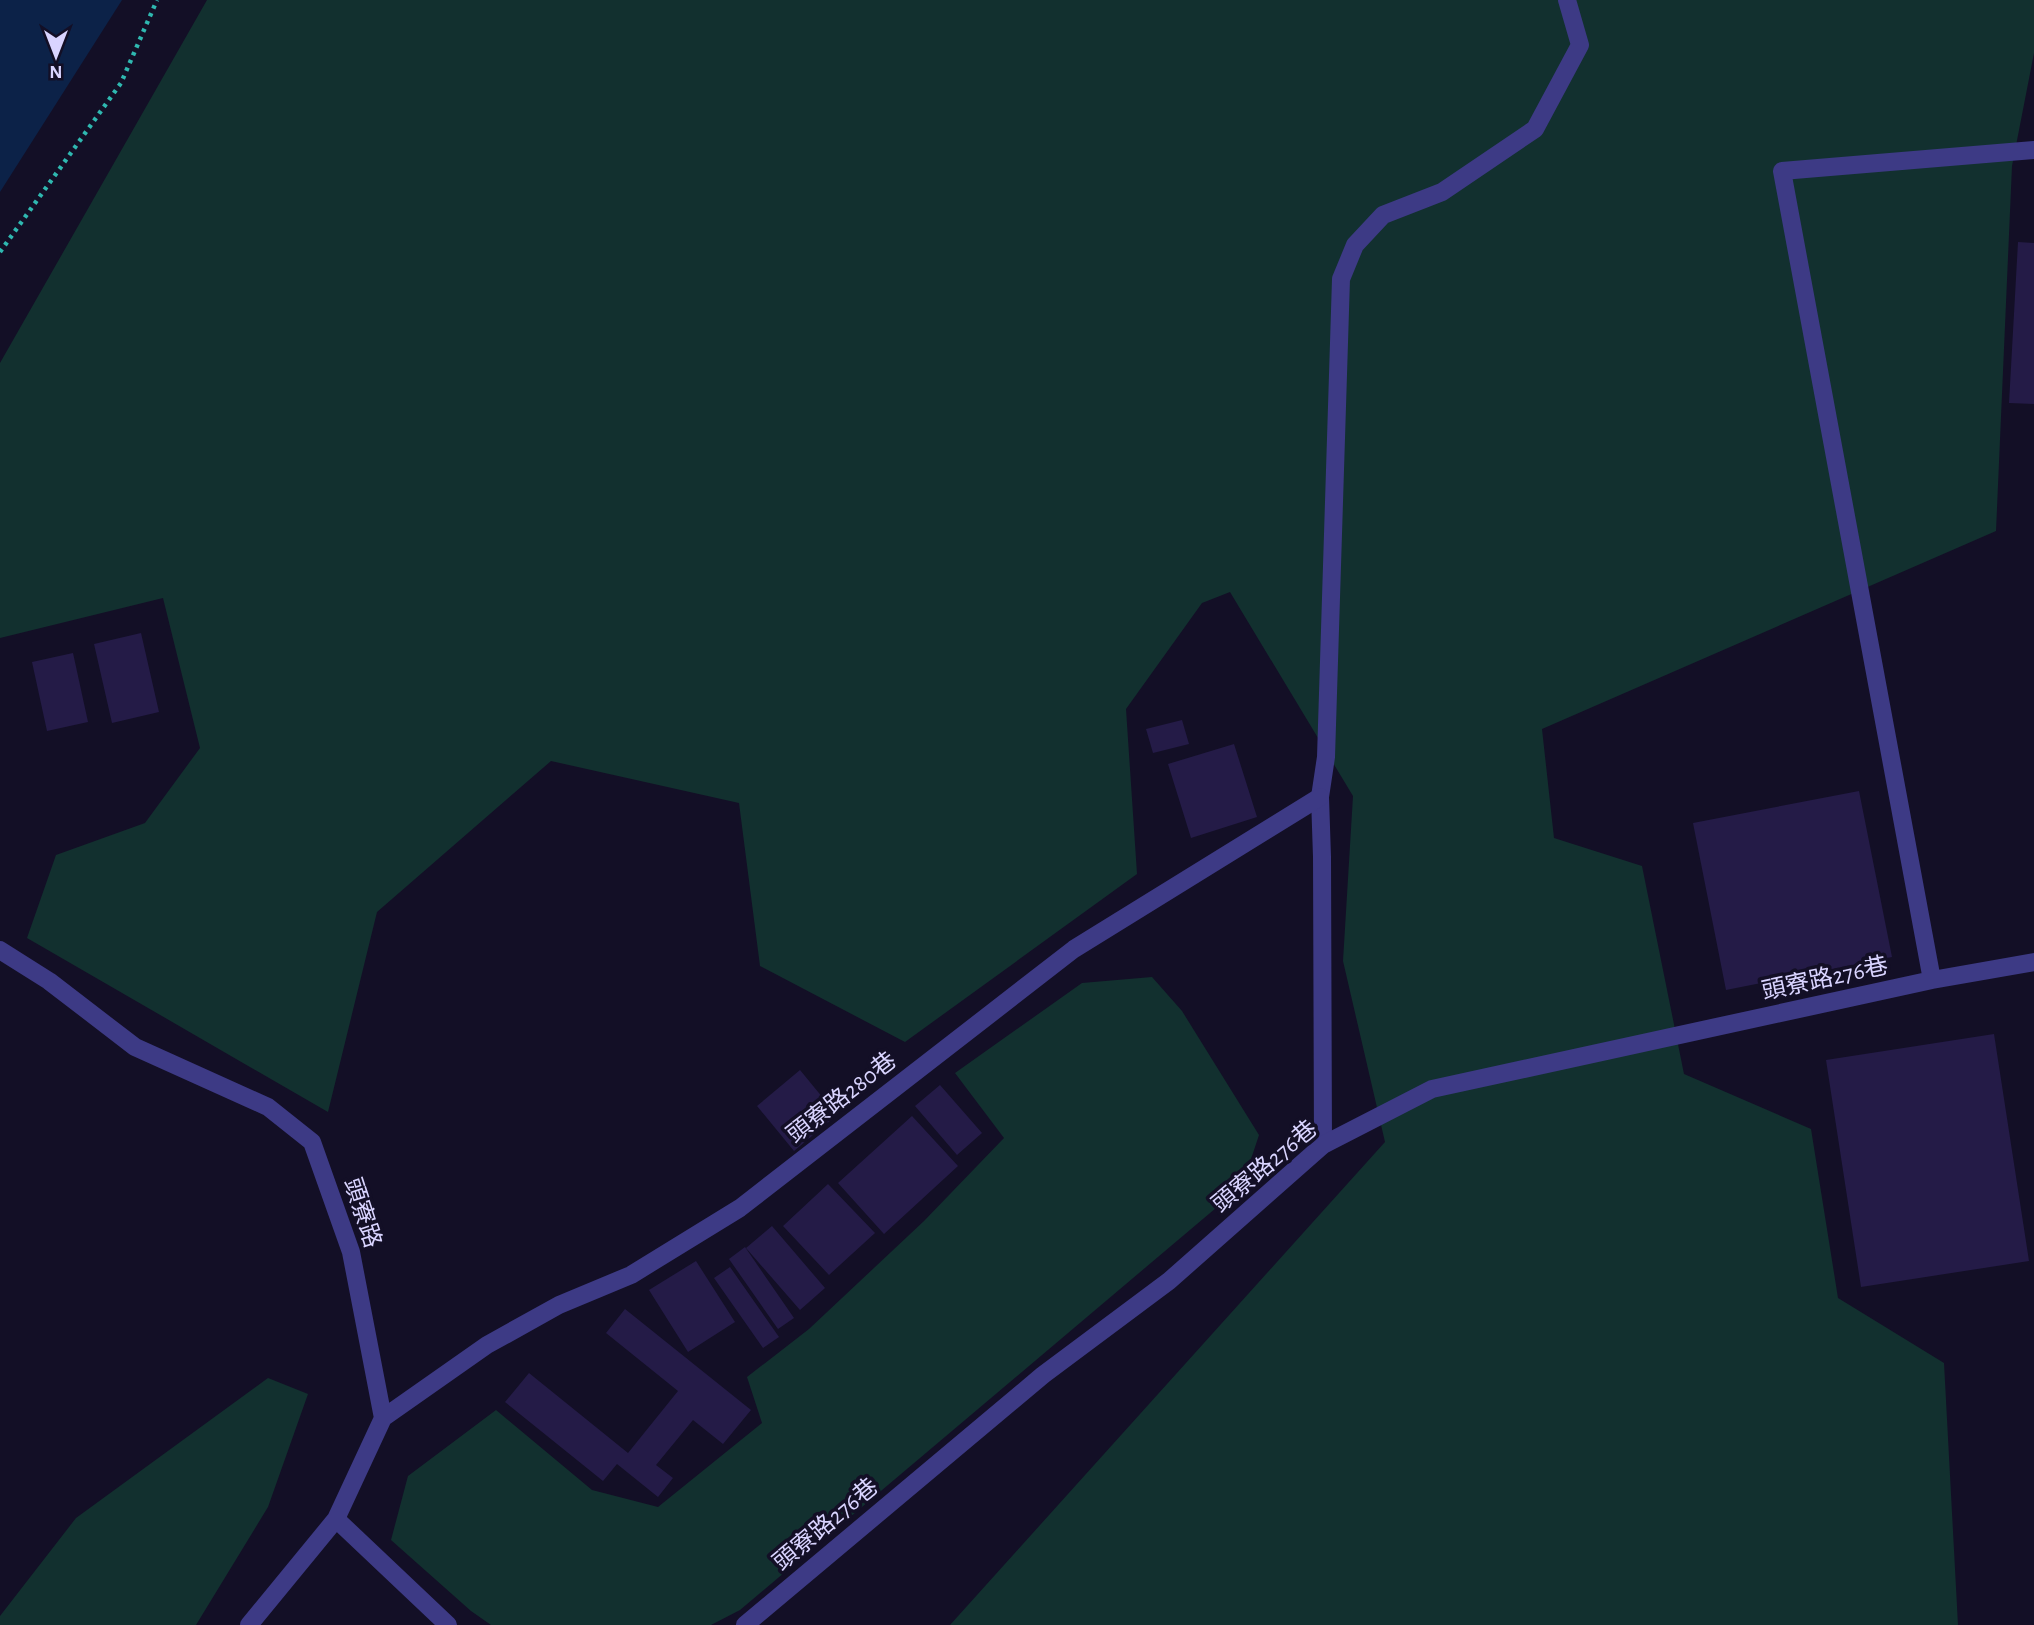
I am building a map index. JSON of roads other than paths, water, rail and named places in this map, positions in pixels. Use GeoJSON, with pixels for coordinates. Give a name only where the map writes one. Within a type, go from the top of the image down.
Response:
{"type":"FeatureCollection","features":[{"type":"Feature","properties":{"kind":"street"},"geometry":{"type":"LineString","coordinates":[[1323,1145],[1320,797],[1326,757],[1341,279],[1355,245],[1383,215],[1442,192],[1535,129],[1580,45],[1567,0]]}},
{"type":"Feature","properties":{"kind":"street"},"geometry":{"type":"LineString","coordinates":[[1932,980],[1782,171],[2034,150]]}},
{"type":"Feature","properties":{"kind":"street","name":"頭寮路280巷"},"geometry":{"type":"LineString","coordinates":[[383,1418],[487,1345],[559,1305],[631,1275],[740,1208],[1074,949],[1320,797]]}},
{"type":"Feature","properties":{"kind":"street","name":"頭寮路"},"geometry":{"type":"LineString","coordinates":[[0,950],[49,981],[135,1047],[268,1107],[312,1142],[351,1252],[383,1418]]}},
{"type":"Feature","properties":{"kind":"street","name":"頭寮路276巷"},"geometry":{"type":"LineString","coordinates":[[745,1625],[1043,1376],[1169,1281],[1323,1145],[1432,1089],[1932,980],[2034,962]]}},
{"type":"Feature","properties":{"kind":"street"},"geometry":{"type":"LineString","coordinates":[[249,1625],[336,1518],[383,1418]]}},
{"type":"Feature","properties":{"kind":"street"},"geometry":{"type":"LineString","coordinates":[[336,1518],[448,1625]]}},
{"type":"Feature","properties":{"kind":"water"},"geometry":{"type":"Polygon","coordinates":[[[0,0],[122,0],[0,192],[0,0]]]}}]}
